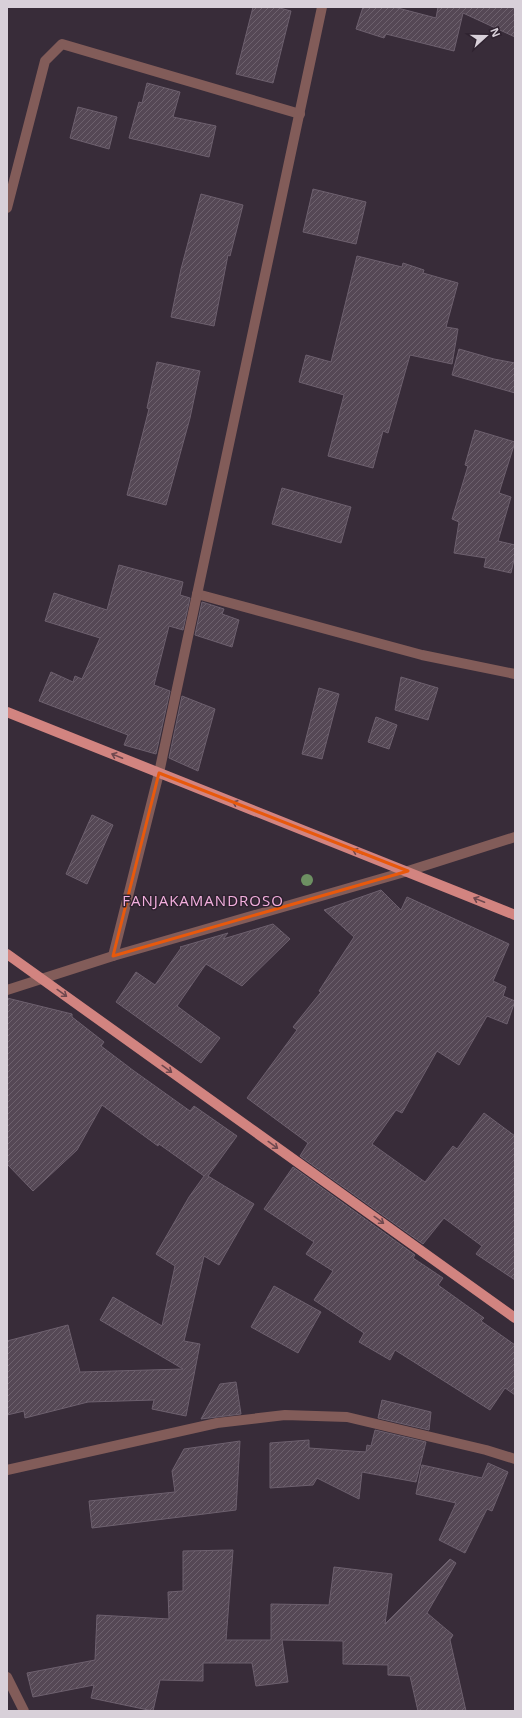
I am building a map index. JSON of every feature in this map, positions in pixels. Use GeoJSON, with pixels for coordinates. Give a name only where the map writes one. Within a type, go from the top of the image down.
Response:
{"type":"FeatureCollection","features":[{"type":"Feature","properties":{"kind":"main road"},"geometry":{"type":"LineString","coordinates":[[7,712],[515,915]]}},
{"type":"Feature","properties":{"kind":"main road"},"geometry":{"type":"LineString","coordinates":[[7,954],[515,1318]]}},
{"type":"Feature","properties":{"kind":"street"},"geometry":{"type":"LineString","coordinates":[[113,956],[159,773],[322,7]]}},
{"type":"Feature","properties":{"kind":"street"},"geometry":{"type":"LineString","coordinates":[[7,208],[45,61],[62,44],[300,114]]}},
{"type":"Feature","properties":{"kind":"street"},"geometry":{"type":"LineString","coordinates":[[197,594],[422,655],[515,674]]}},
{"type":"Feature","properties":{"kind":"street"},"geometry":{"type":"LineString","coordinates":[[7,990],[113,956],[408,872],[515,836]]}},
{"type":"Feature","properties":{"kind":"street"},"geometry":{"type":"LineString","coordinates":[[7,1470],[217,1423],[285,1415],[346,1417],[486,1450],[515,1459]]}},
{"type":"Feature","properties":{"kind":"street"},"geometry":{"type":"LineString","coordinates":[[7,1677],[24,1711]]}},
{"type":"Feature","properties":{"kind":"highlighted area"},"geometry":{"type":"Polygon","coordinates":[[[159,773],[408,871],[113,956],[159,773]]]}},
{"type":"Feature","properties":{"kind":"building"},"geometry":{"type":"Polygon","coordinates":[[[253,7],[276,7],[291,11],[273,83],[236,74],[253,7]]]}},
{"type":"Feature","properties":{"kind":"building"},"geometry":{"type":"Polygon","coordinates":[[[363,7],[394,7],[436,18],[438,7],[515,7],[515,37],[463,13],[454,51],[386,34],[384,38],[356,29],[363,7]]]}},
{"type":"Feature","properties":{"kind":"building"},"geometry":{"type":"Polygon","coordinates":[[[147,83],[180,92],[173,117],[216,126],[209,157],[129,138],[139,102],[142,103],[147,83]]]}},
{"type":"Feature","properties":{"kind":"building"},"geometry":{"type":"Polygon","coordinates":[[[78,107],[117,117],[109,149],[70,138],[78,107]]]}},
{"type":"Feature","properties":{"kind":"building"},"geometry":{"type":"Polygon","coordinates":[[[313,189],[366,202],[356,244],[303,232],[313,189]]]}},
{"type":"Feature","properties":{"kind":"building"},"geometry":{"type":"Polygon","coordinates":[[[201,194],[243,205],[230,256],[228,255],[214,326],[171,317],[181,269],[201,194]]]}},
{"type":"Feature","properties":{"kind":"building"},"geometry":{"type":"Polygon","coordinates":[[[357,256],[402,267],[403,263],[424,270],[423,273],[458,283],[446,327],[458,329],[452,364],[410,355],[388,433],[383,431],[373,468],[328,456],[344,395],[299,382],[306,355],[331,362],[357,256]]]}},
{"type":"Feature","properties":{"kind":"building"},"geometry":{"type":"Polygon","coordinates":[[[459,349],[494,359],[515,363],[515,393],[452,375],[459,349]]]}},
{"type":"Feature","properties":{"kind":"building"},"geometry":{"type":"Polygon","coordinates":[[[157,362],[200,371],[190,418],[166,505],[127,495],[149,409],[147,408],[157,362]]]}},
{"type":"Feature","properties":{"kind":"building"},"geometry":{"type":"Polygon","coordinates":[[[475,430],[515,442],[499,493],[511,497],[498,541],[515,545],[515,555],[511,573],[484,567],[486,558],[454,553],[459,522],[452,519],[468,466],[465,465],[475,430]]]}},
{"type":"Feature","properties":{"kind":"building"},"geometry":{"type":"Polygon","coordinates":[[[282,488],[351,507],[341,543],[272,524],[282,488]]]}},
{"type":"Feature","properties":{"kind":"building"},"geometry":{"type":"Polygon","coordinates":[[[119,565],[183,582],[180,595],[190,598],[183,630],[169,626],[154,685],[170,691],[156,754],[124,745],[128,735],[39,701],[51,672],[73,682],[75,676],[82,679],[100,638],[45,621],[54,593],[107,610],[119,565]]]}},
{"type":"Feature","properties":{"kind":"building"},"geometry":{"type":"Polygon","coordinates":[[[202,602],[224,609],[222,614],[239,620],[232,647],[195,635],[202,602]]]}},
{"type":"Feature","properties":{"kind":"building"},"geometry":{"type":"Polygon","coordinates":[[[401,677],[438,688],[428,720],[395,710],[401,677]]]}},
{"type":"Feature","properties":{"kind":"building"},"geometry":{"type":"Polygon","coordinates":[[[319,688],[339,694],[322,759],[302,754],[319,688]]]}},
{"type":"Feature","properties":{"kind":"building"},"geometry":{"type":"Polygon","coordinates":[[[182,696],[215,709],[198,771],[169,758],[182,696]]]}},
{"type":"Feature","properties":{"kind":"building"},"geometry":{"type":"Polygon","coordinates":[[[376,717],[397,725],[389,749],[368,742],[376,717]]]}},
{"type":"Feature","properties":{"kind":"building"},"geometry":{"type":"Polygon","coordinates":[[[92,815],[113,825],[87,884],[66,874],[92,815]]]}},
{"type":"Feature","properties":{"kind":"building"},"geometry":{"type":"Polygon","coordinates":[[[381,890],[401,910],[407,897],[509,944],[493,981],[506,987],[503,996],[515,1001],[507,1024],[487,1016],[459,1065],[437,1051],[402,1113],[396,1110],[372,1144],[425,1182],[453,1146],[457,1149],[484,1113],[515,1136],[515,1280],[476,1254],[482,1246],[444,1218],[423,1244],[300,1156],[308,1143],[247,1098],[297,1030],[293,1027],[321,992],[319,991],[354,937],[324,910],[381,890]]]}},
{"type":"Feature","properties":{"kind":"building"},"geometry":{"type":"Polygon","coordinates":[[[273,924],[290,939],[242,986],[206,964],[177,1006],[220,1038],[201,1063],[116,1002],[136,972],[155,985],[181,948],[180,947],[228,933],[223,939],[273,924]]]}},
{"type":"Feature","properties":{"kind":"building"},"geometry":{"type":"Polygon","coordinates":[[[7,998],[72,1014],[72,1017],[104,1042],[101,1046],[134,1071],[190,1111],[194,1106],[237,1136],[208,1176],[254,1204],[219,1265],[204,1256],[184,1341],[200,1344],[186,1416],[152,1409],[154,1400],[88,1402],[25,1418],[24,1411],[7,1415],[7,1341],[68,1325],[80,1372],[183,1369],[100,1320],[113,1297],[162,1326],[175,1266],[156,1254],[189,1197],[204,1176],[159,1144],[158,1146],[102,1105],[77,1150],[33,1191],[7,1164],[7,998]]]}},
{"type":"Feature","properties":{"kind":"building"},"geometry":{"type":"Polygon","coordinates":[[[293,1167],[415,1255],[413,1258],[443,1278],[438,1285],[484,1318],[481,1321],[515,1345],[515,1395],[505,1388],[490,1410],[395,1350],[390,1360],[359,1342],[364,1333],[314,1300],[333,1271],[306,1254],[314,1242],[264,1209],[293,1167]]]}},
{"type":"Feature","properties":{"kind":"building"},"geometry":{"type":"Polygon","coordinates":[[[274,1286],[321,1312],[298,1353],[251,1327],[274,1286]]]}},
{"type":"Feature","properties":{"kind":"building"},"geometry":{"type":"Polygon","coordinates":[[[236,1382],[241,1414],[201,1419],[220,1384],[236,1382]]]}},
{"type":"Feature","properties":{"kind":"building"},"geometry":{"type":"Polygon","coordinates":[[[382,1400],[431,1412],[429,1430],[378,1418],[382,1400]]]}},
{"type":"Feature","properties":{"kind":"building"},"geometry":{"type":"Polygon","coordinates":[[[375,1430],[426,1442],[416,1482],[362,1472],[359,1499],[317,1478],[313,1485],[270,1488],[270,1443],[309,1440],[309,1448],[366,1452],[367,1445],[371,1446],[375,1430]]]}},
{"type":"Feature","properties":{"kind":"building"},"geometry":{"type":"Polygon","coordinates":[[[240,1441],[236,1510],[92,1528],[89,1501],[175,1492],[172,1471],[184,1449],[240,1441]]]}},
{"type":"Feature","properties":{"kind":"building"},"geometry":{"type":"Polygon","coordinates":[[[488,1463],[508,1472],[492,1511],[487,1509],[465,1553],[439,1540],[456,1503],[416,1494],[422,1465],[482,1478],[488,1463]]]}},
{"type":"Feature","properties":{"kind":"building"},"geometry":{"type":"Polygon","coordinates":[[[233,1550],[226,1640],[271,1640],[271,1604],[329,1605],[334,1567],[392,1574],[385,1624],[450,1559],[456,1563],[427,1613],[453,1635],[450,1640],[466,1711],[418,1711],[410,1676],[388,1675],[388,1665],[343,1664],[343,1641],[282,1640],[288,1682],[256,1686],[252,1663],[203,1663],[203,1681],[160,1680],[153,1711],[91,1698],[94,1685],[33,1697],[27,1673],[95,1660],[97,1615],[169,1619],[168,1592],[183,1591],[183,1551],[233,1550]]]}},
{"type":"Feature","properties":{"kind":"district","name":"FANJAKAMANDROSO"},"geometry":{"type":"Point","coordinates":[203,901]}}]}
